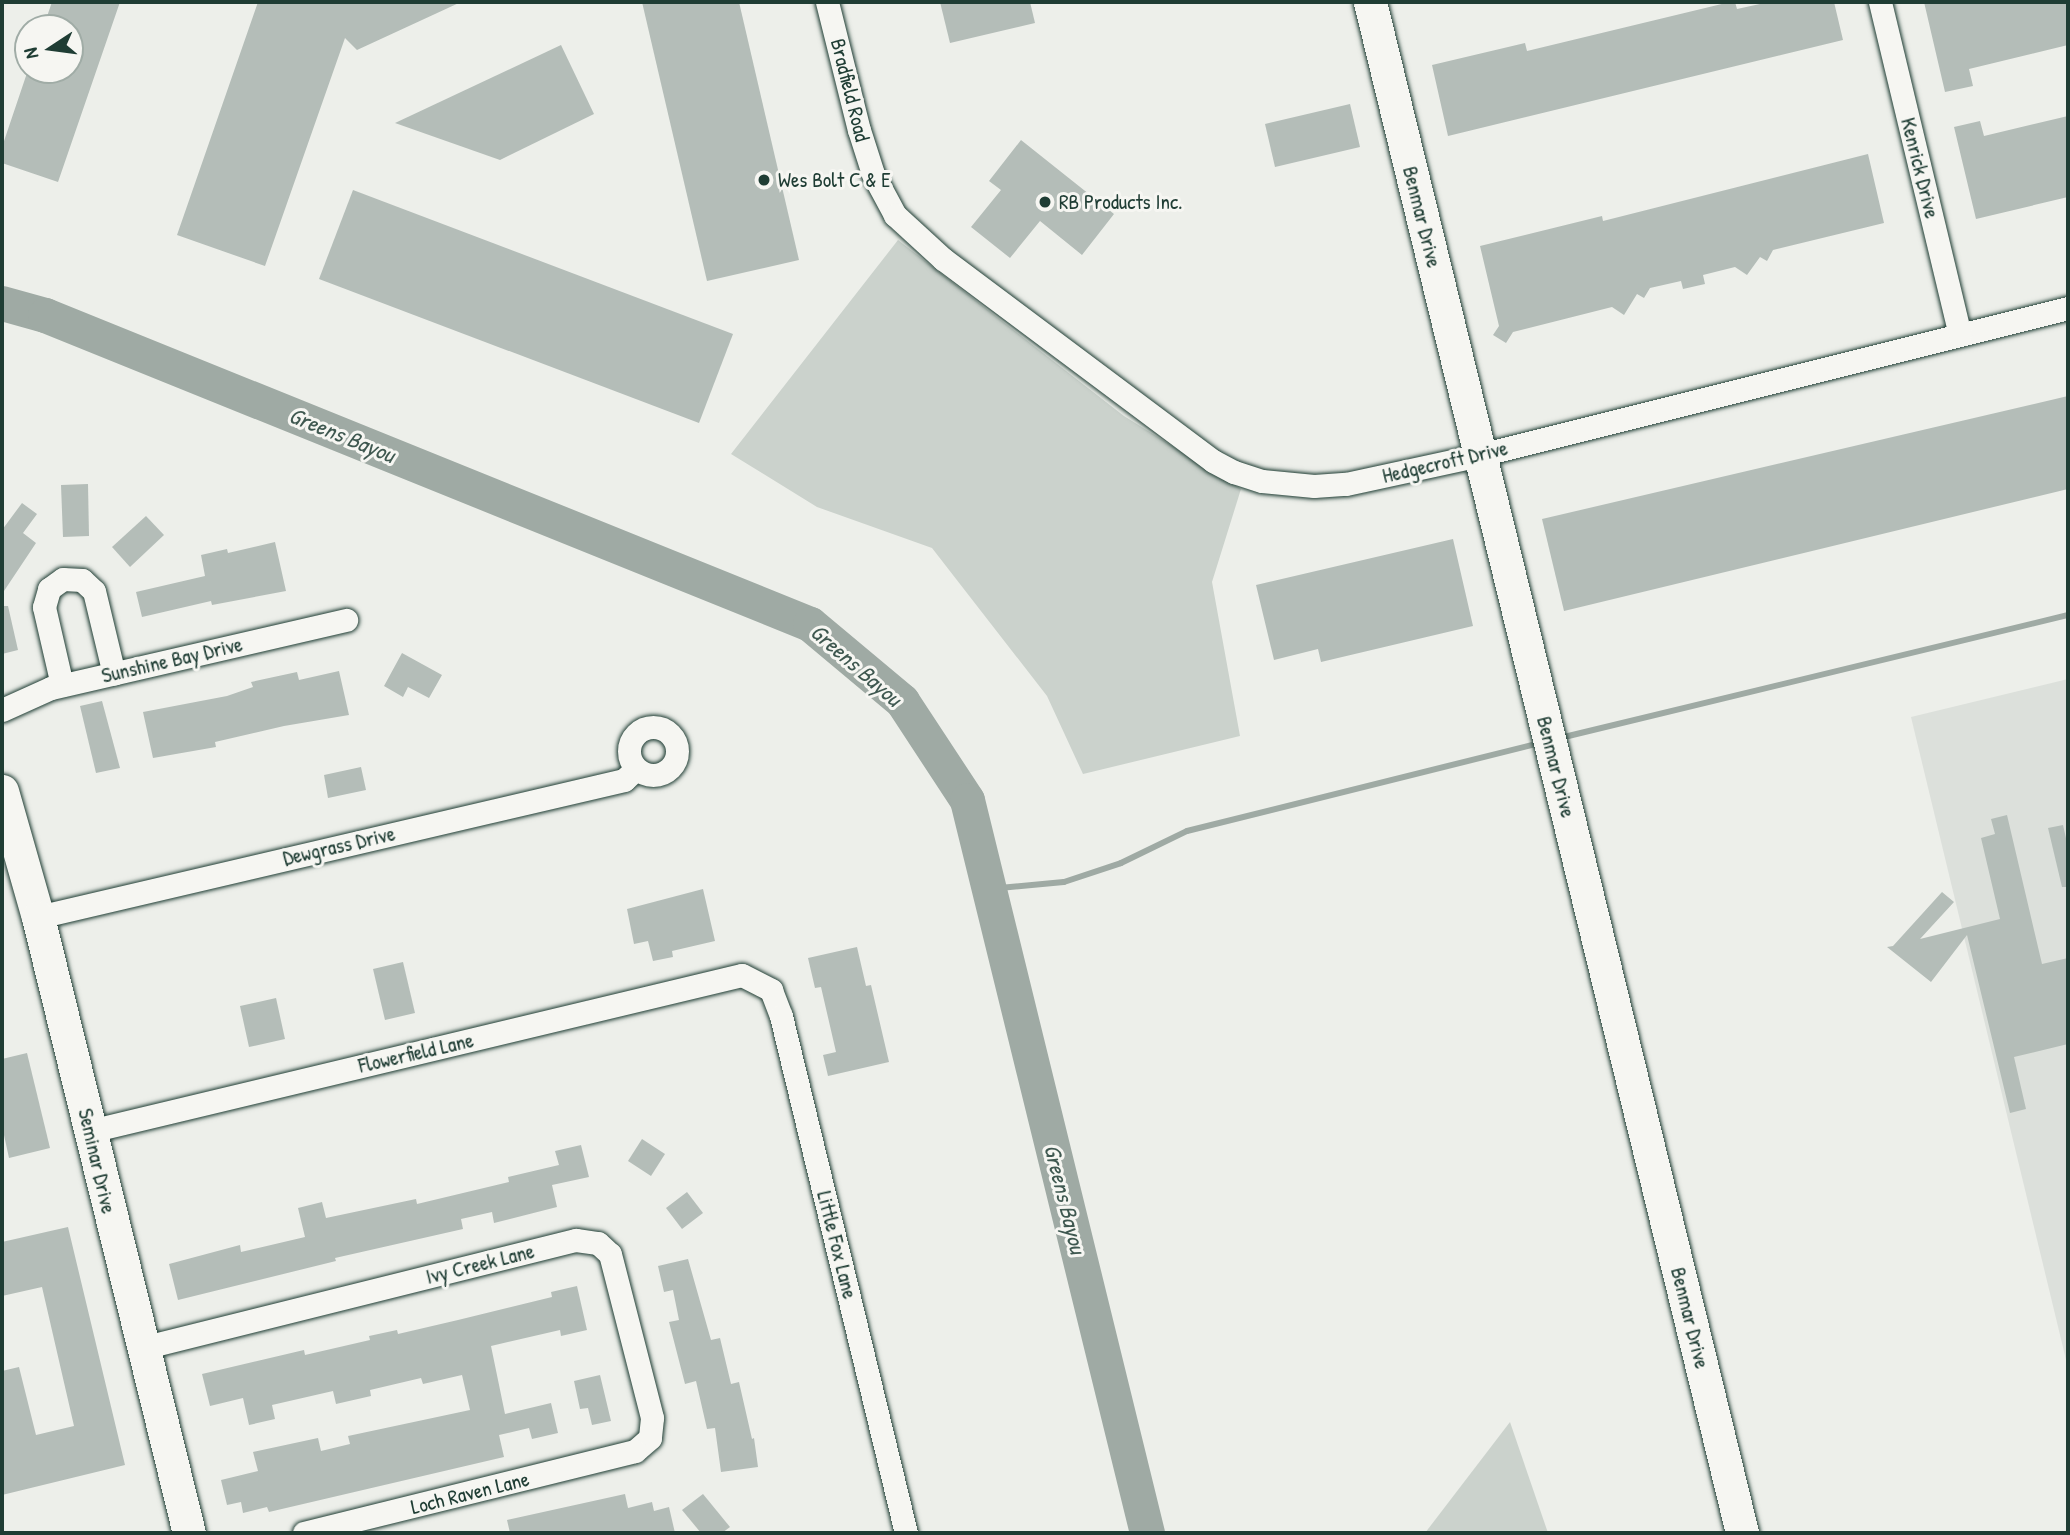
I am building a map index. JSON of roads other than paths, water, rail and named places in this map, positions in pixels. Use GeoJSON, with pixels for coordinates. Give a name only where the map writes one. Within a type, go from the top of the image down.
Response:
{"type":"FeatureCollection","features":[{"type":"Feature","properties":{"kind":"street","name":"Bradfield Road"},"geometry":{"type":"LineString","coordinates":[[827,2],[859,130],[873,174],[895,215]]}},
{"type":"Feature","properties":{"kind":"street","name":"Benmar Drive"},"geometry":{"type":"LineString","coordinates":[[1370,2],[1742,1533]]}},
{"type":"Feature","properties":{"kind":"street","name":"Kenrick Drive"},"geometry":{"type":"LineString","coordinates":[[1880,2],[1961,335]]}},
{"type":"Feature","properties":{"kind":"street","name":"Hedgecroft Drive"},"geometry":{"type":"LineString","coordinates":[[895,215],[943,259],[1213,461],[1234,472],[1284,485],[1346,484],[1480,455],[2068,308]]}},
{"type":"Feature","properties":{"kind":"street"},"geometry":{"type":"LineString","coordinates":[[62,685],[44,607],[49,589],[63,579],[82,580],[94,591],[114,674]]}},
{"type":"Feature","properties":{"kind":"street","name":"Sunshine Bay Drive"},"geometry":{"type":"LineString","coordinates":[[2,710],[62,685],[346,620]]}},
{"type":"Feature","properties":{"kind":"street","name":"Dewgrass Drive"},"geometry":{"type":"LineString","coordinates":[[38,917],[624,780],[636,769]]}},
{"type":"Feature","properties":{"kind":"street","name":"Seminar Drive"},"geometry":{"type":"LineString","coordinates":[[2,791],[38,917],[189,1533]]}},
{"type":"Feature","properties":{"kind":"street","name":"Flowerfield Lane"},"geometry":{"type":"LineString","coordinates":[[90,1131],[742,975]]}},
{"type":"Feature","properties":{"kind":"street","name":"Little Fox Lane"},"geometry":{"type":"LineString","coordinates":[[742,975],[771,990],[781,1016],[906,1533]]}},
{"type":"Feature","properties":{"kind":"street","name":"Ivy Creek Lane"},"geometry":{"type":"LineString","coordinates":[[142,1348],[576,1240],[598,1243],[610,1254],[652,1418],[650,1438],[635,1451]]}},
{"type":"Feature","properties":{"kind":"street","name":"Loch Raven Lane"},"geometry":{"type":"LineString","coordinates":[[304,1533],[635,1451]]}},
{"type":"Feature","properties":{"kind":"waterway","name":"Greens Bayou"},"geometry":{"type":"LineString","coordinates":[[2,303],[45,315],[810,624],[902,701],[967,800],[1147,1533]]}},
{"type":"Feature","properties":{"kind":"waterway"},"geometry":{"type":"LineString","coordinates":[[1560,738],[2068,615]]}},
{"type":"Feature","properties":{"kind":"waterway"},"geometry":{"type":"LineString","coordinates":[[989,889],[1064,882],[1121,863],[1187,831],[1539,743]]}},
{"type":"Feature","properties":{"kind":"place","name":"Wes Bolt C & E"},"geometry":{"type":"Point","coordinates":[764,180]}},
{"type":"Feature","properties":{"kind":"place","name":"RB Products Inc."},"geometry":{"type":"Point","coordinates":[1045,202]}}]}
